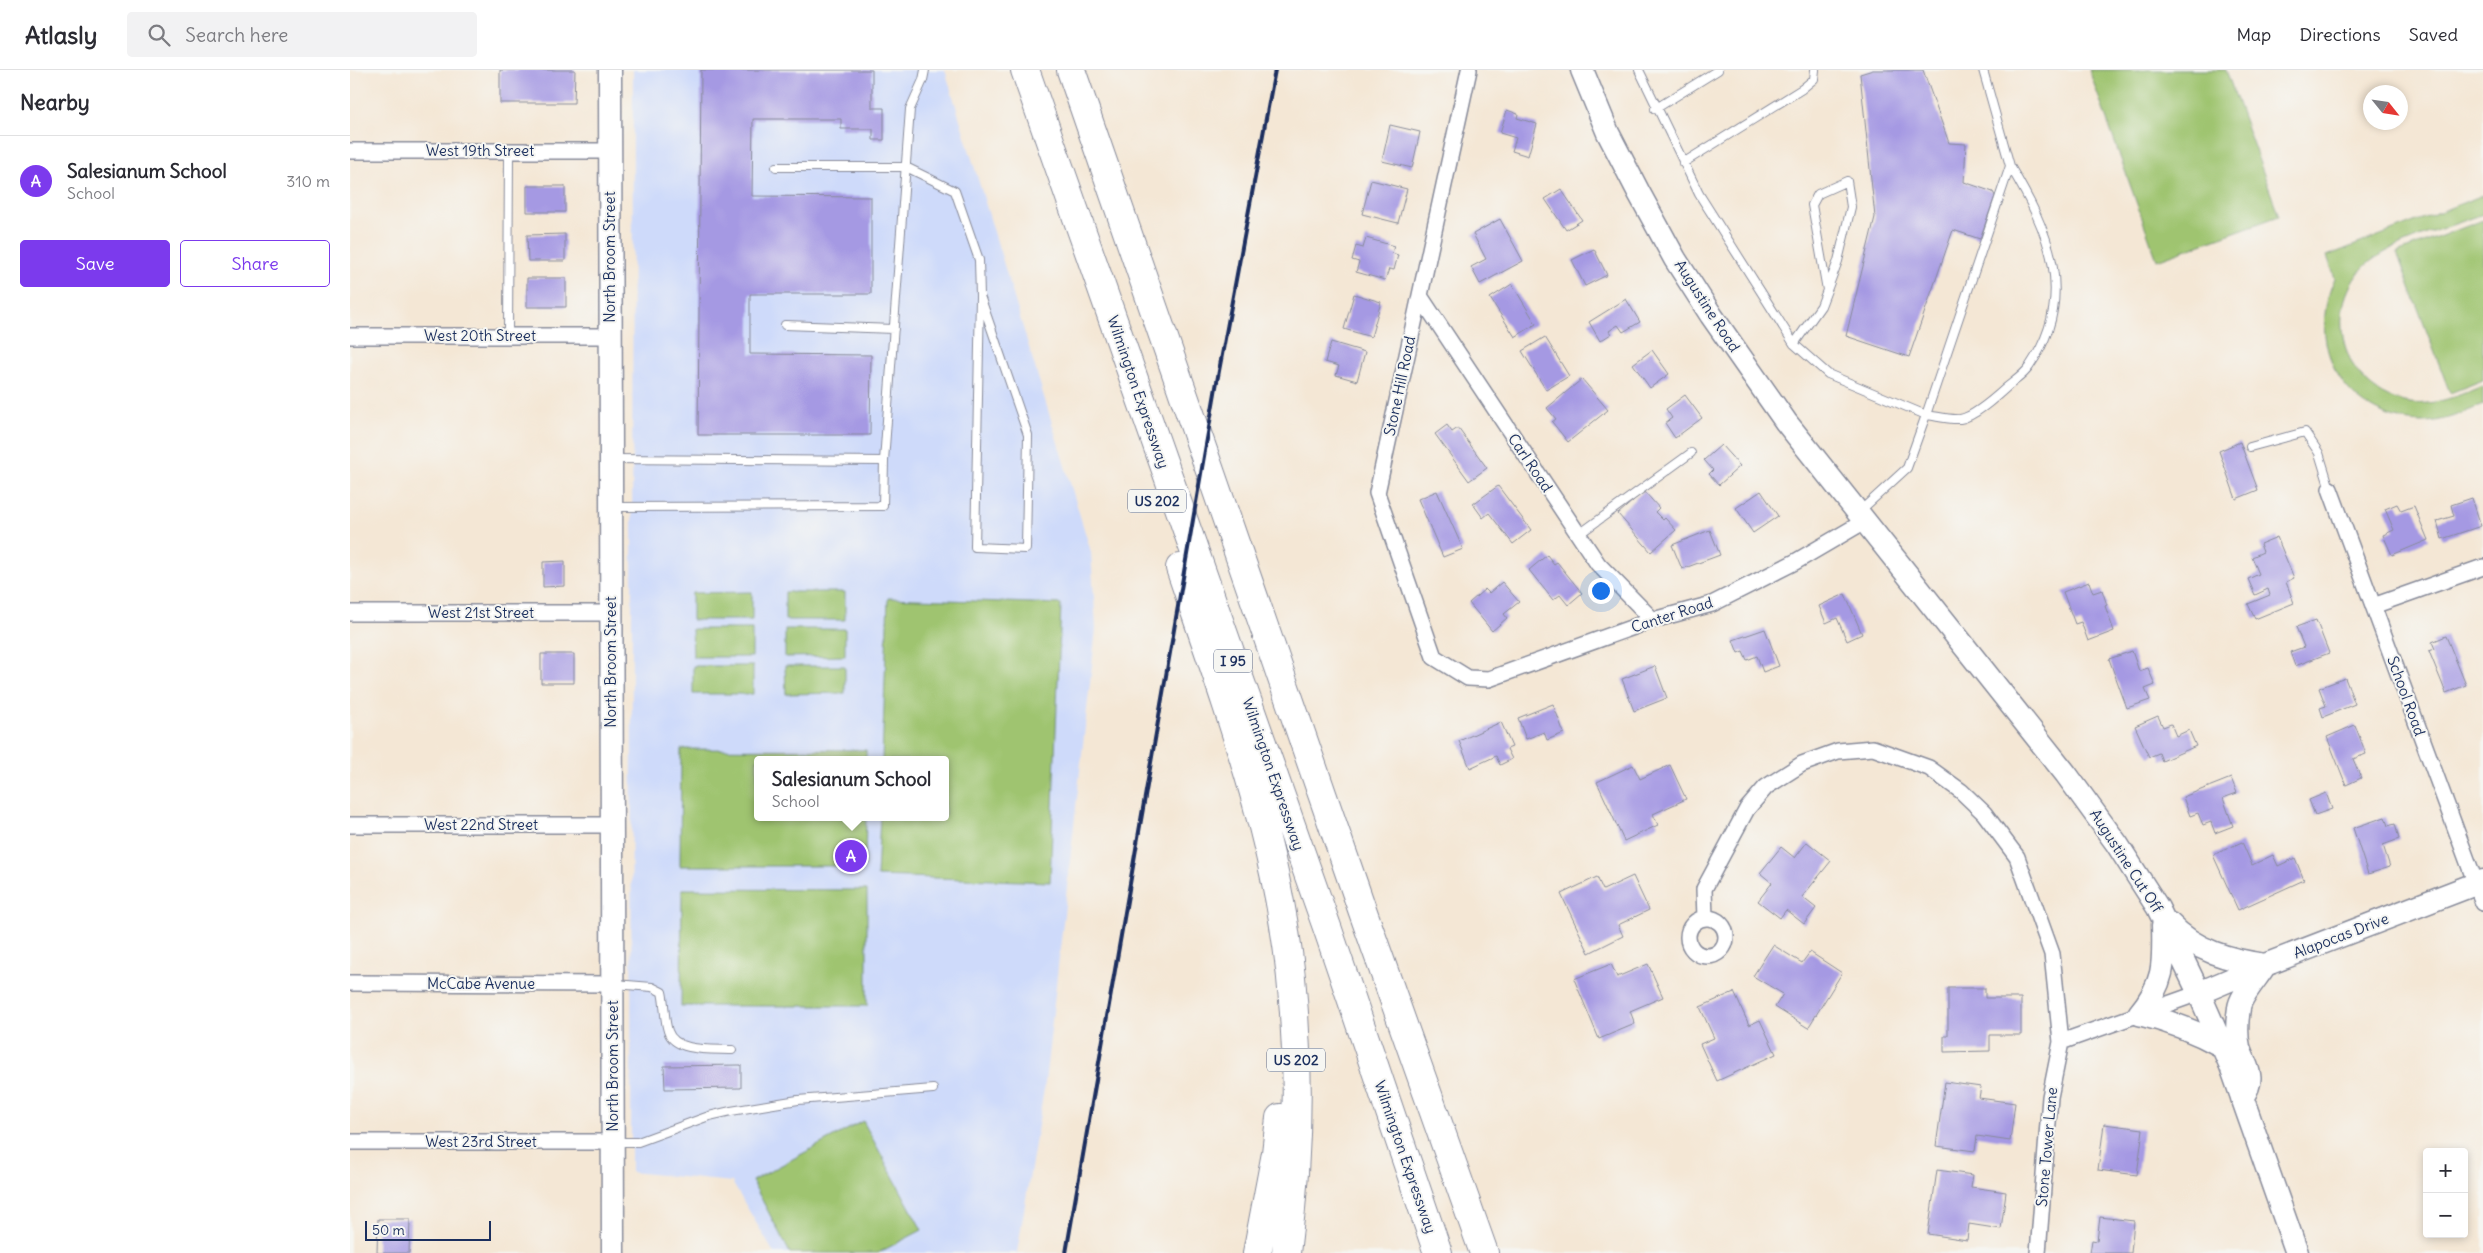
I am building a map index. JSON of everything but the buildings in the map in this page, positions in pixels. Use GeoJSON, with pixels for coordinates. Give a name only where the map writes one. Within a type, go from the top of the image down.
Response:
{"type":"FeatureCollection","features":[{"type":"Feature","properties":{"kind":"highway","name":"US 202"},"geometry":{"type":"LineString","coordinates":[[1011,70],[1014,88],[1214,668],[1252,787],[1268,847],[1286,937],[1294,999],[1297,1122],[1294,1183],[1286,1253]]}},
{"type":"Feature","properties":{"kind":"highway","name":"Wilmington Expressway"},"geometry":{"type":"LineString","coordinates":[[1025,70],[1328,930],[1438,1253]]}},
{"type":"Feature","properties":{"kind":"highway","name":"I 95"},"geometry":{"type":"LineString","coordinates":[[1071,70],[1363,912],[1484,1253]]}},
{"type":"Feature","properties":{"kind":"highway"},"geometry":{"type":"LineString","coordinates":[[1257,1253],[1276,1153],[1282,1102],[1286,937]]}},
{"type":"Feature","properties":{"kind":"street","name":"North Broom Street"},"geometry":{"type":"LineString","coordinates":[[610,70],[613,1253]]}},
{"type":"Feature","properties":{"kind":"street","name":"Stone Hill Road"},"geometry":{"type":"LineString","coordinates":[[1468,678],[1434,657],[1377,493],[1469,70]]}},
{"type":"Feature","properties":{"kind":"street","name":"Augustine Road"},"geometry":{"type":"LineString","coordinates":[[1582,70],[1608,133],[1675,259],[1711,315],[1786,422],[1862,517]]}},
{"type":"Feature","properties":{"kind":"street","name":"West 19th Street"},"geometry":{"type":"LineString","coordinates":[[350,151],[610,151]]}},
{"type":"Feature","properties":{"kind":"street","name":"Carl Road"},"geometry":{"type":"LineString","coordinates":[[1420,296],[1598,564],[1653,620]]}},
{"type":"Feature","properties":{"kind":"street","name":"West 20th Street"},"geometry":{"type":"LineString","coordinates":[[350,336],[611,336]]}},
{"type":"Feature","properties":{"kind":"street","name":"School Road"},"geometry":{"type":"LineString","coordinates":[[2330,489],[2372,606],[2481,889]]}},
{"type":"Feature","properties":{"kind":"street","name":"Canter Road"},"geometry":{"type":"LineString","coordinates":[[1468,678],[1489,679],[1653,620],[1712,604],[1795,562],[1862,517]]}},
{"type":"Feature","properties":{"kind":"street","name":"Augustine Cut Off"},"geometry":{"type":"LineString","coordinates":[[1862,517],[2066,774],[2117,844],[2163,917],[2222,1046],[2297,1253]]}},
{"type":"Feature","properties":{"kind":"street"},"geometry":{"type":"LineString","coordinates":[[2372,606],[2483,567]]}},
{"type":"Feature","properties":{"kind":"street","name":"West 21st Street"},"geometry":{"type":"LineString","coordinates":[[350,613],[611,613]]}},
{"type":"Feature","properties":{"kind":"street","name":"Stone Tower Lane"},"geometry":{"type":"LineString","coordinates":[[1705,918],[1704,889],[1747,809],[1766,787],[1802,764],[1838,751],[1873,748],[1929,768],[1961,791],[1984,813],[2017,857],[2052,954],[2061,1042],[2050,1097],[2038,1253]]}},
{"type":"Feature","properties":{"kind":"street","name":"West 22nd Street"},"geometry":{"type":"LineString","coordinates":[[350,826],[612,825]]}},
{"type":"Feature","properties":{"kind":"street","name":"Alapocas Drive"},"geometry":{"type":"LineString","coordinates":[[2199,993],[2265,965],[2481,889]]}},
{"type":"Feature","properties":{"kind":"street"},"geometry":{"type":"LineString","coordinates":[[2163,917],[2180,935],[2206,950],[2238,961],[2265,965],[2239,1005],[2237,1030],[2240,1047],[2250,1078],[2248,1088],[2242,1098]]}},
{"type":"Feature","properties":{"kind":"street"},"geometry":{"type":"LineString","coordinates":[[2139,1014],[2154,996],[2163,970],[2163,917]]}},
{"type":"Feature","properties":{"kind":"street","name":"McCabe Avenue"},"geometry":{"type":"LineString","coordinates":[[350,984],[613,984]]}},
{"type":"Feature","properties":{"kind":"street"},"geometry":{"type":"LineString","coordinates":[[2061,1042],[2199,993]]}},
{"type":"Feature","properties":{"kind":"street"},"geometry":{"type":"LineString","coordinates":[[2139,1014],[2167,1020],[2196,1031],[2222,1046]]}},
{"type":"Feature","properties":{"kind":"street","name":"West 23rd Street"},"geometry":{"type":"LineString","coordinates":[[350,1142],[613,1142]]}},
{"type":"Feature","properties":{"kind":"lane"},"geometry":{"type":"LineString","coordinates":[[611,507],[883,506],[884,461],[910,109],[923,80],[925,70]]}},
{"type":"Feature","properties":{"kind":"lane"},"geometry":{"type":"LineString","coordinates":[[1639,70],[1698,194],[1794,344],[1828,374],[1926,415],[1961,419],[1990,402],[2029,368],[2052,323],[2056,287],[2047,243],[2034,206],[2010,166],[1983,70]]}},
{"type":"Feature","properties":{"kind":"lane"},"geometry":{"type":"LineString","coordinates":[[1656,109],[1718,70]]}},
{"type":"Feature","properties":{"kind":"lane"},"geometry":{"type":"LineString","coordinates":[[1683,163],[1802,89],[1814,79],[1814,70]]}},
{"type":"Feature","properties":{"kind":"lane"},"geometry":{"type":"LineString","coordinates":[[508,336],[509,151]]}},
{"type":"Feature","properties":{"kind":"lane"},"geometry":{"type":"LineString","coordinates":[[1862,517],[1907,468],[2010,166]]}},
{"type":"Feature","properties":{"kind":"lane"},"geometry":{"type":"LineString","coordinates":[[776,167],[906,167],[955,191],[979,260],[980,296],[975,547],[1026,549],[1028,435],[980,296]]}},
{"type":"Feature","properties":{"kind":"lane"},"geometry":{"type":"LineString","coordinates":[[1794,344],[1821,306],[1838,261],[1850,207],[1847,181],[1818,194],[1812,205],[1827,290]]}},
{"type":"Feature","properties":{"kind":"lane"},"geometry":{"type":"LineString","coordinates":[[784,326],[894,329]]}},
{"type":"Feature","properties":{"kind":"lane"},"geometry":{"type":"LineString","coordinates":[[2250,447],[2305,432],[2319,453],[2330,489]]}},
{"type":"Feature","properties":{"kind":"lane"},"geometry":{"type":"LineString","coordinates":[[1578,535],[1691,453]]}},
{"type":"Feature","properties":{"kind":"lane"},"geometry":{"type":"LineString","coordinates":[[611,459],[884,461]]}},
{"type":"Feature","properties":{"kind":"lane"},"geometry":{"type":"LineString","coordinates":[[613,984],[652,987],[662,992],[668,1031],[677,1043],[695,1048],[732,1050]]}},
{"type":"Feature","properties":{"kind":"lane"},"geometry":{"type":"LineString","coordinates":[[613,1142],[638,1142],[709,1116],[730,1111],[807,1100],[933,1088]]}},
{"type":"Feature","properties":{"kind":"shaded area"},"geometry":{"type":"Polygon","coordinates":[[[633,70],[945,70],[1091,552],[1096,629],[1045,1083],[1017,1253],[774,1253],[732,1182],[631,1172],[633,70]]]}},
{"type":"Feature","properties":{"kind":"green space"},"geometry":{"type":"Polygon","coordinates":[[[2089,70],[2226,70],[2279,216],[2157,260],[2089,70]]]}},
{"type":"Feature","properties":{"kind":"green space"},"geometry":{"type":"Polygon","coordinates":[[[2483,195],[2483,214],[2404,243],[2375,258],[2365,266],[2351,284],[2343,305],[2342,327],[2346,348],[2355,368],[2369,385],[2388,397],[2410,403],[2429,403],[2447,399],[2483,386],[2483,405],[2429,422],[2394,418],[2371,408],[2352,393],[2338,374],[2328,352],[2325,328],[2327,303],[2335,278],[2327,256],[2483,195]]]}},
{"type":"Feature","properties":{"kind":"green space"},"geometry":{"type":"Polygon","coordinates":[[[2483,220],[2483,380],[2450,393],[2397,253],[2483,220]]]}},
{"type":"Feature","properties":{"kind":"green space"},"geometry":{"type":"Polygon","coordinates":[[[752,592],[752,620],[692,620],[692,593],[752,592]]]}},
{"type":"Feature","properties":{"kind":"green space"},"geometry":{"type":"Polygon","coordinates":[[[785,592],[845,592],[845,620],[785,620],[785,592]]]}},
{"type":"Feature","properties":{"kind":"green space"},"geometry":{"type":"Polygon","coordinates":[[[888,598],[1061,604],[1050,882],[877,876],[880,821],[949,821],[949,756],[882,756],[888,598]]]}},
{"type":"Feature","properties":{"kind":"green space"},"geometry":{"type":"Polygon","coordinates":[[[692,629],[752,629],[752,657],[693,657],[692,629]]]}},
{"type":"Feature","properties":{"kind":"green space"},"geometry":{"type":"Polygon","coordinates":[[[785,629],[845,629],[845,656],[785,657],[785,629]]]}},
{"type":"Feature","properties":{"kind":"green space"},"geometry":{"type":"Polygon","coordinates":[[[693,666],[753,666],[753,694],[693,694],[693,666]]]}},
{"type":"Feature","properties":{"kind":"green space"},"geometry":{"type":"Polygon","coordinates":[[[785,666],[845,666],[845,693],[786,694],[785,666]]]}},
{"type":"Feature","properties":{"kind":"green space"},"geometry":{"type":"Polygon","coordinates":[[[681,749],[866,750],[866,756],[754,756],[754,821],[866,821],[865,866],[680,866],[681,749]]]}},
{"type":"Feature","properties":{"kind":"green space"},"geometry":{"type":"Polygon","coordinates":[[[682,889],[867,890],[867,1006],[681,1006],[682,889]]]}},
{"type":"Feature","properties":{"kind":"green space"},"geometry":{"type":"Polygon","coordinates":[[[863,1121],[922,1230],[878,1253],[790,1253],[752,1181],[863,1121]]]}},
{"type":"Feature","properties":{"kind":"railway"},"geometry":{"type":"LineString","coordinates":[[1066,1253],[1216,387],[1275,70]]}},
{"type":"Feature","properties":{"kind":"place","name":"Salesianum School"},"geometry":{"type":"Point","coordinates":[851,856]}}]}
